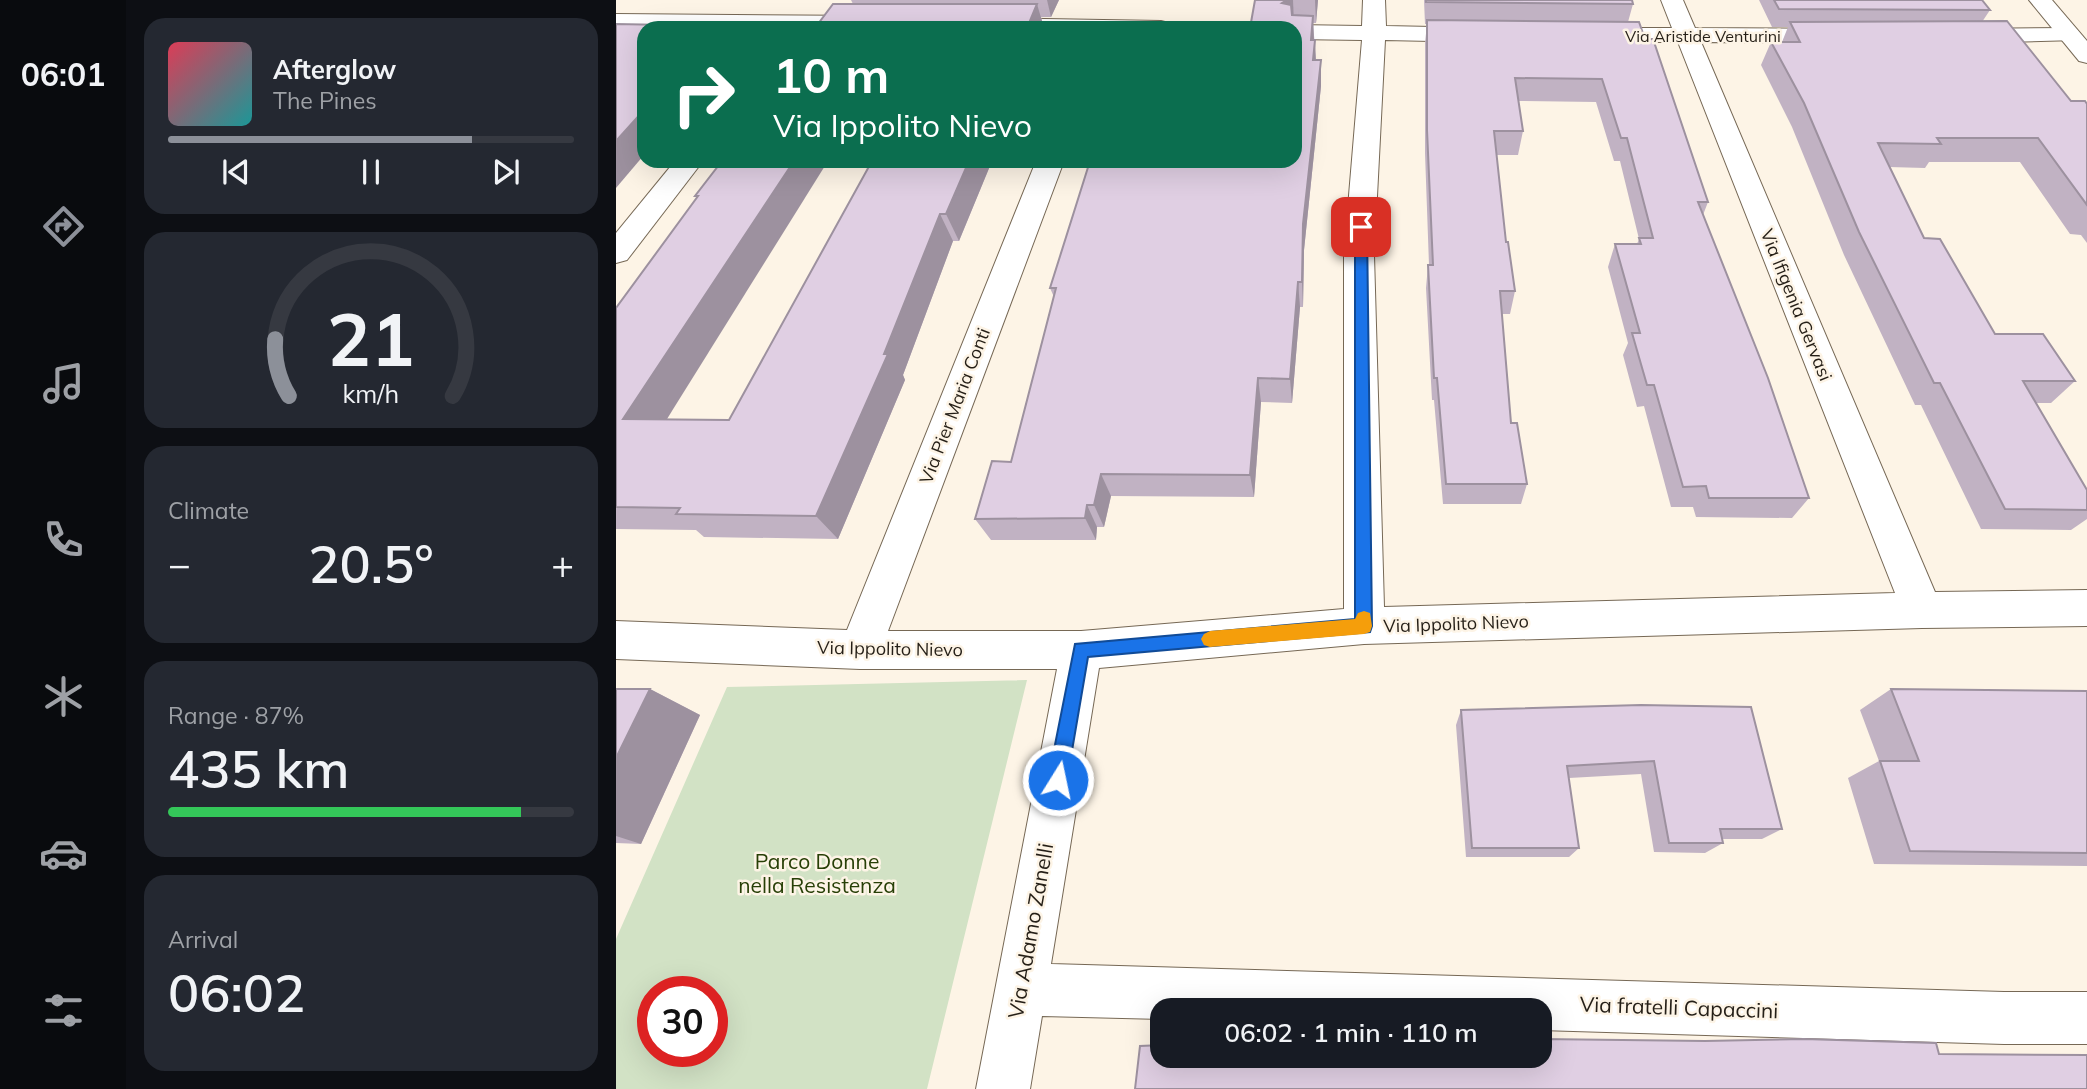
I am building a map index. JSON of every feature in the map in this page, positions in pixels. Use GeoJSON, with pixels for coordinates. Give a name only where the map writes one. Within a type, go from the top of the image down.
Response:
{"type":"FeatureCollection","features":[{"type":"Feature","properties":{"kind":"street"},"geometry":{"type":"LineString","coordinates":[[801,21],[822,0]]}},
{"type":"Feature","properties":{"kind":"street"},"geometry":{"type":"LineString","coordinates":[[1103,21],[1110,0]]}},
{"type":"Feature","properties":{"kind":"street"},"geometry":{"type":"LineString","coordinates":[[1364,626],[1359,255],[1374,0]]}},
{"type":"Feature","properties":{"kind":"street","name":"Via Ifigenia Gervasi"},"geometry":{"type":"LineString","coordinates":[[1672,0],[1922,610]]}},
{"type":"Feature","properties":{"kind":"street"},"geometry":{"type":"LineString","coordinates":[[2040,0],[2087,56]]}},
{"type":"Feature","properties":{"kind":"street"},"geometry":{"type":"LineString","coordinates":[[616,21],[637,21]]}},
{"type":"Feature","properties":{"kind":"street"},"geometry":{"type":"LineString","coordinates":[[1302,32],[1496,35]]}},
{"type":"Feature","properties":{"kind":"street","name":"Via Aristide Venturini"},"geometry":{"type":"LineString","coordinates":[[1564,35],[1864,36]]}},
{"type":"Feature","properties":{"kind":"street"},"geometry":{"type":"LineString","coordinates":[[1946,36],[2069,36]]}},
{"type":"Feature","properties":{"kind":"street"},"geometry":{"type":"LineString","coordinates":[[616,253],[683,168]]}},
{"type":"Feature","properties":{"kind":"street","name":"Via Pier Maria Conti"},"geometry":{"type":"LineString","coordinates":[[860,650],[1047,168]]}},
{"type":"Feature","properties":{"kind":"street","name":"Via Ippolito Nievo"},"geometry":{"type":"LineString","coordinates":[[616,640],[860,650],[1081,650],[1364,626],[1922,610],[2087,608]]}},
{"type":"Feature","properties":{"kind":"street","name":"Via Adamo Zanelli"},"geometry":{"type":"LineString","coordinates":[[1003,1089],[1081,650]]}},
{"type":"Feature","properties":{"kind":"street","name":"Via fratelli Capaccini"},"geometry":{"type":"LineString","coordinates":[[1020,989],[2087,1018]]}},
{"type":"Feature","properties":{"kind":"green space","name":"Parco Donne nella Resistenza"},"geometry":{"type":"Polygon","coordinates":[[[1027,680],[927,1089],[616,1089],[616,939],[727,687],[1027,680]]]}},
{"type":"Feature","properties":{"kind":"building"},"geometry":{"type":"Polygon","coordinates":[[[1255,0],[1287,0],[1282,3],[1291,5],[1292,15],[1313,16],[1313,60],[1321,60],[1303,224],[1302,282],[1298,282],[1290,379],[1258,378],[1250,475],[1101,474],[1094,505],[1087,505],[1085,518],[975,519],[992,461],[1011,462],[1056,288],[1050,288],[1088,168],[1302,168],[1302,21],[1251,21],[1255,0]]]}},
{"type":"Feature","properties":{"kind":"building"},"geometry":{"type":"Polygon","coordinates":[[[1632,0],[1633,4],[1426,2],[1632,0]]]}},
{"type":"Feature","properties":{"kind":"building"},"geometry":{"type":"Polygon","coordinates":[[[1774,0],[1982,0],[1990,10],[1779,9],[1774,0]]]}},
{"type":"Feature","properties":{"kind":"building"},"geometry":{"type":"Polygon","coordinates":[[[833,4],[1037,4],[1030,21],[820,21],[833,4]]]}},
{"type":"Feature","properties":{"kind":"building"},"geometry":{"type":"Polygon","coordinates":[[[1427,20],[1639,22],[1645,39],[1653,39],[1708,202],[1698,202],[1768,378],[1809,498],[1709,498],[1706,486],[1683,487],[1654,385],[1647,385],[1632,333],[1640,333],[1615,244],[1641,244],[1639,238],[1653,238],[1627,138],[1621,138],[1602,79],[1515,78],[1523,131],[1494,131],[1506,242],[1515,291],[1500,291],[1511,423],[1517,423],[1527,484],[1446,484],[1437,378],[1434,378],[1428,265],[1433,265],[1427,130],[1427,20]]]}},
{"type":"Feature","properties":{"kind":"building"},"geometry":{"type":"Polygon","coordinates":[[[2007,21],[2071,101],[2085,101],[2087,104],[2087,205],[2038,138],[1937,138],[1941,144],[1878,143],[1924,238],[1940,239],[1995,334],[2043,334],[2075,381],[2023,381],[2087,490],[2087,510],[2005,509],[1940,383],[1934,383],[1859,232],[1804,103],[1771,42],[1800,42],[1790,22],[2007,21]]]}},
{"type":"Feature","properties":{"kind":"building"},"geometry":{"type":"Polygon","coordinates":[[[616,24],[637,24],[637,118],[616,141],[616,24]]]}},
{"type":"Feature","properties":{"kind":"building"},"geometry":{"type":"Polygon","coordinates":[[[717,168],[789,168],[623,419],[729,420],[868,168],[966,168],[946,214],[940,214],[884,354],[888,354],[816,516],[676,514],[680,508],[616,507],[616,308],[698,196],[695,196],[717,168]]]}},
{"type":"Feature","properties":{"kind":"building"},"geometry":{"type":"Polygon","coordinates":[[[616,689],[650,689],[616,758],[616,689]]]}},
{"type":"Feature","properties":{"kind":"building"},"geometry":{"type":"Polygon","coordinates":[[[1891,689],[2087,691],[2087,853],[1910,851],[1880,761],[1919,761],[1891,689]]]}},
{"type":"Feature","properties":{"kind":"building"},"geometry":{"type":"Polygon","coordinates":[[[1641,705],[1751,707],[1782,829],[1720,829],[1723,843],[1669,843],[1654,761],[1567,766],[1579,848],[1472,848],[1461,710],[1641,705]]]}},
{"type":"Feature","properties":{"kind":"building"},"geometry":{"type":"Polygon","coordinates":[[[1552,1039],[1804,1039],[1936,1043],[1939,1054],[2087,1055],[2087,1089],[1135,1089],[1140,1046],[1150,1046],[1150,1068],[1552,1068],[1552,1039]]]}},
{"type":"Feature","properties":{"kind":"slow traffic"},"geometry":{"type":"LineString","coordinates":[[1210,639],[1364,626],[1364,618]]}},
{"type":"Feature","properties":{"kind":"route"},"geometry":{"type":"LineString","coordinates":[[1058,780],[1081,650],[1364,626],[1359,255],[1361,227]]}}]}
